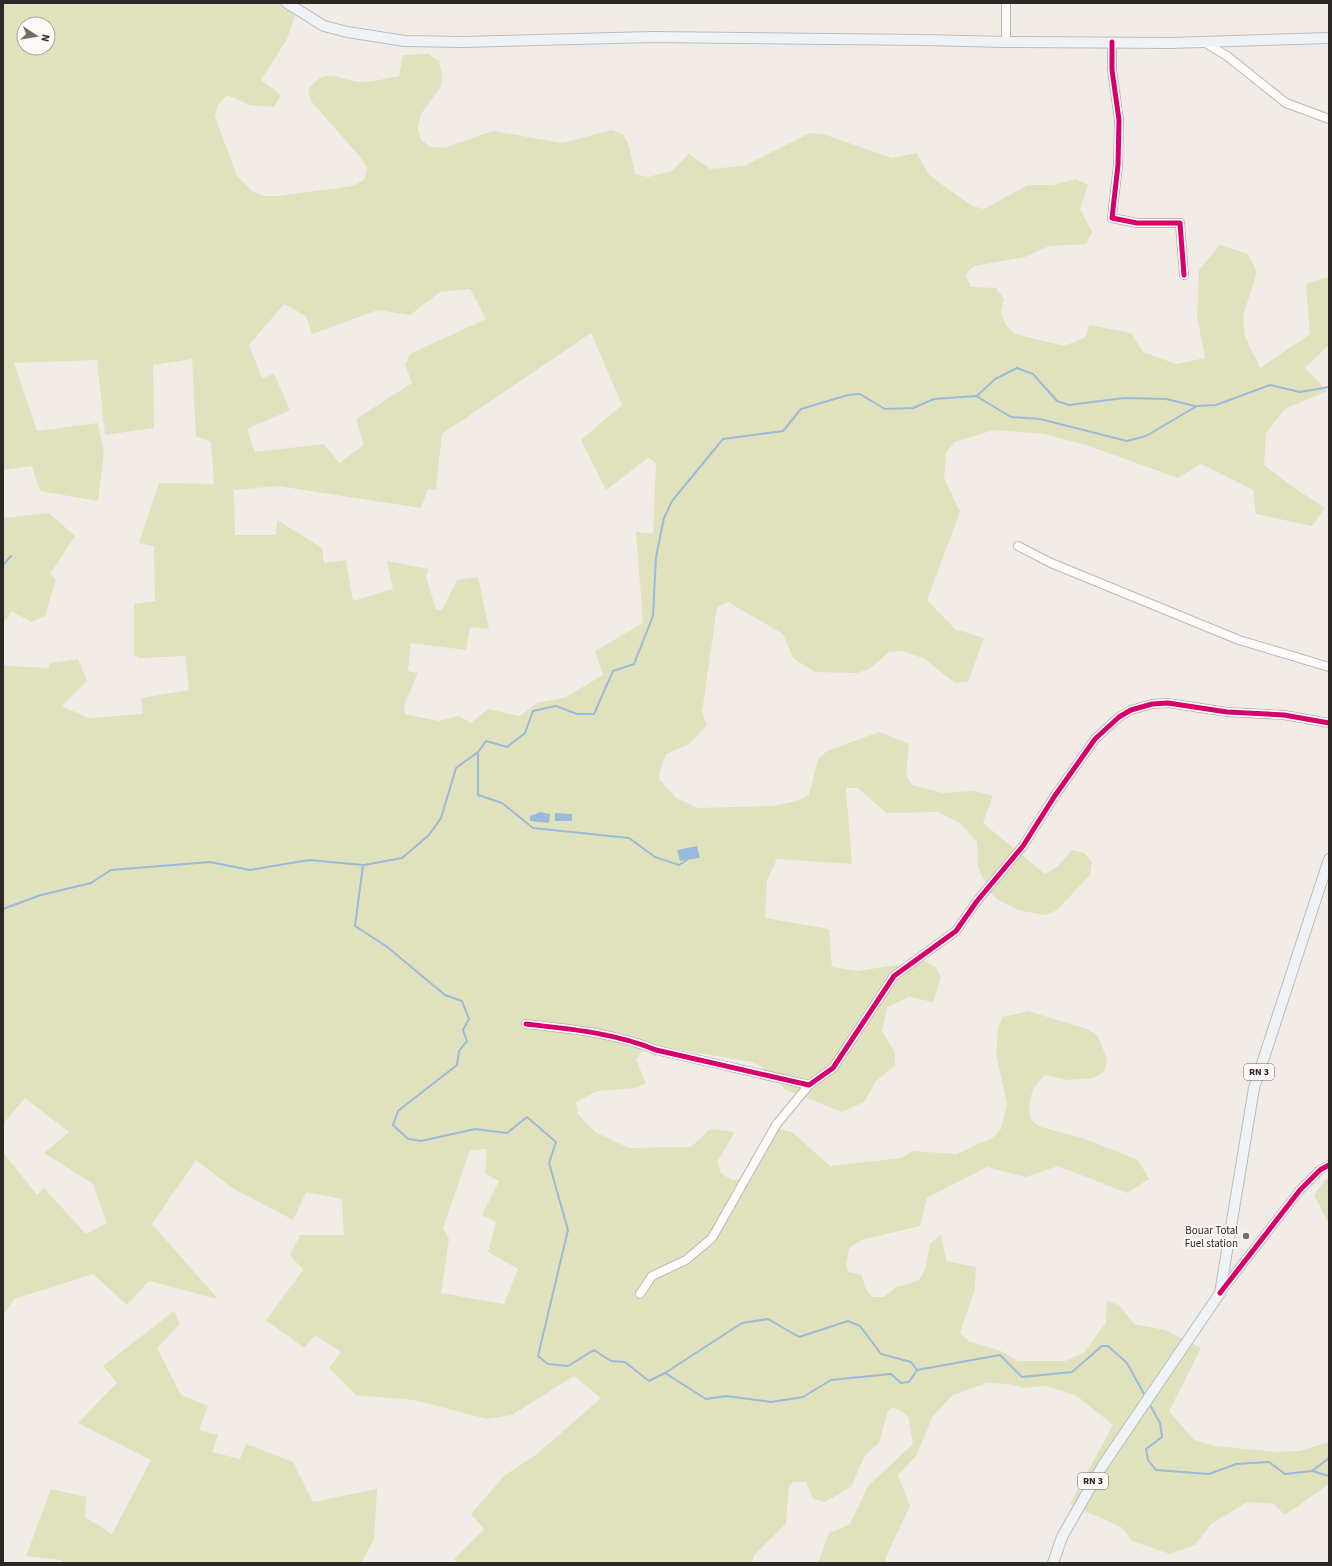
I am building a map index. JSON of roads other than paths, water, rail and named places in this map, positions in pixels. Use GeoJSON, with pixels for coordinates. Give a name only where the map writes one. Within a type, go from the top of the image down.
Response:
{"type":"FeatureCollection","features":[{"type":"Feature","properties":{"kind":"main road"},"geometry":{"type":"LineString","coordinates":[[287,3],[324,26],[347,32],[405,41],[463,42],[653,37],[1006,42],[1204,42],[1329,38]]}},
{"type":"Feature","properties":{"kind":"main road","name":"RN 3"},"geometry":{"type":"LineString","coordinates":[[1053,1563],[1062,1537],[1078,1506],[1103,1465],[1220,1293],[1254,1088],[1329,858]]}},
{"type":"Feature","properties":{"kind":"street"},"geometry":{"type":"LineString","coordinates":[[1006,3],[1006,42]]}},
{"type":"Feature","properties":{"kind":"street"},"geometry":{"type":"LineString","coordinates":[[1112,42],[1112,70],[1119,120],[1118,166],[1112,218],[1137,223],[1180,223],[1184,276]]}},
{"type":"Feature","properties":{"kind":"street"},"geometry":{"type":"LineString","coordinates":[[1204,42],[1227,56],[1286,103],[1329,119]]}},
{"type":"Feature","properties":{"kind":"street"},"geometry":{"type":"LineString","coordinates":[[1018,546],[1051,564],[1239,640],[1329,667]]}},
{"type":"Feature","properties":{"kind":"street"},"geometry":{"type":"LineString","coordinates":[[640,1294],[652,1276],[686,1260],[712,1238],[776,1125],[809,1085],[833,1068],[894,976],[956,930],[977,901],[1023,846],[1054,797],[1095,740],[1119,717],[1131,710],[1152,704],[1168,703],[1227,712],[1284,715],[1329,723]]}},
{"type":"Feature","properties":{"kind":"street"},"geometry":{"type":"LineString","coordinates":[[526,1024],[596,1033],[638,1043],[656,1050],[809,1085]]}},
{"type":"Feature","properties":{"kind":"street"},"geometry":{"type":"LineString","coordinates":[[1220,1293],[1300,1190],[1320,1170],[1329,1165]]}},
{"type":"Feature","properties":{"kind":"water"},"geometry":{"type":"Polygon","coordinates":[[[540,812],[550,814],[549,823],[530,821],[530,816],[540,812]]]}},
{"type":"Feature","properties":{"kind":"water"},"geometry":{"type":"Polygon","coordinates":[[[555,813],[572,814],[572,821],[555,821],[555,813]]]}},
{"type":"Feature","properties":{"kind":"water"},"geometry":{"type":"Polygon","coordinates":[[[697,846],[700,858],[680,861],[677,850],[697,846]]]}},
{"type":"Feature","properties":{"kind":"waterway"},"geometry":{"type":"LineString","coordinates":[[977,396],[995,379],[1017,368],[1033,374],[1057,401],[1069,405],[1124,398],[1166,399],[1195,406]]}},
{"type":"Feature","properties":{"kind":"waterway"},"geometry":{"type":"LineString","coordinates":[[364,865],[402,858],[429,835],[441,818],[456,768],[478,752],[486,741],[507,747],[525,733],[533,711],[556,706],[577,714],[594,714],[613,671],[634,664],[653,616],[656,557],[664,518],[672,501],[723,439],[783,431],[801,409],[848,395],[860,394],[885,409],[913,408],[934,399],[976,396],[1011,417],[1040,419],[1127,441],[1146,436],[1197,406],[1216,405],[1270,385],[1300,392],[1329,387]]}},
{"type":"Feature","properties":{"kind":"waterway"},"geometry":{"type":"LineString","coordinates":[[3,565],[11,556]]}},
{"type":"Feature","properties":{"kind":"waterway"},"geometry":{"type":"LineString","coordinates":[[478,752],[478,795],[502,803],[533,828],[629,838],[655,857],[679,865],[687,860]]}},
{"type":"Feature","properties":{"kind":"waterway"},"geometry":{"type":"LineString","coordinates":[[3,909],[41,895],[91,883],[111,870],[210,862],[250,870],[309,860],[363,865],[355,926],[386,946],[445,995],[462,1001],[469,1019],[463,1030],[467,1041],[459,1051],[457,1065],[398,1111],[393,1125],[408,1139],[421,1141],[475,1129],[507,1133],[527,1117],[556,1142],[549,1163],[568,1230],[538,1356],[548,1364],[568,1366],[594,1350],[611,1361],[625,1362],[649,1381],[665,1373],[742,1323],[768,1319],[799,1337],[848,1321],[860,1326],[881,1354],[911,1362],[917,1370]]}},
{"type":"Feature","properties":{"kind":"waterway"},"geometry":{"type":"LineString","coordinates":[[665,1373],[706,1399],[726,1396],[771,1402],[803,1397],[831,1380],[891,1374],[901,1383],[909,1382],[917,1370],[1000,1355],[1022,1377],[1072,1372],[1102,1346],[1108,1346],[1127,1363],[1145,1396]]}},
{"type":"Feature","properties":{"kind":"waterway"},"geometry":{"type":"LineString","coordinates":[[1149,1403],[1160,1423],[1162,1437],[1146,1449],[1148,1460],[1156,1470],[1209,1474],[1236,1464],[1269,1462],[1285,1474],[1312,1471],[1329,1458]]}},
{"type":"Feature","properties":{"kind":"waterway"},"geometry":{"type":"LineString","coordinates":[[1312,1471],[1329,1476]]}},
{"type":"Feature","properties":{"kind":"place","name":"Bouar Total Fuel station"},"geometry":{"type":"Point","coordinates":[1246,1236]}}]}
